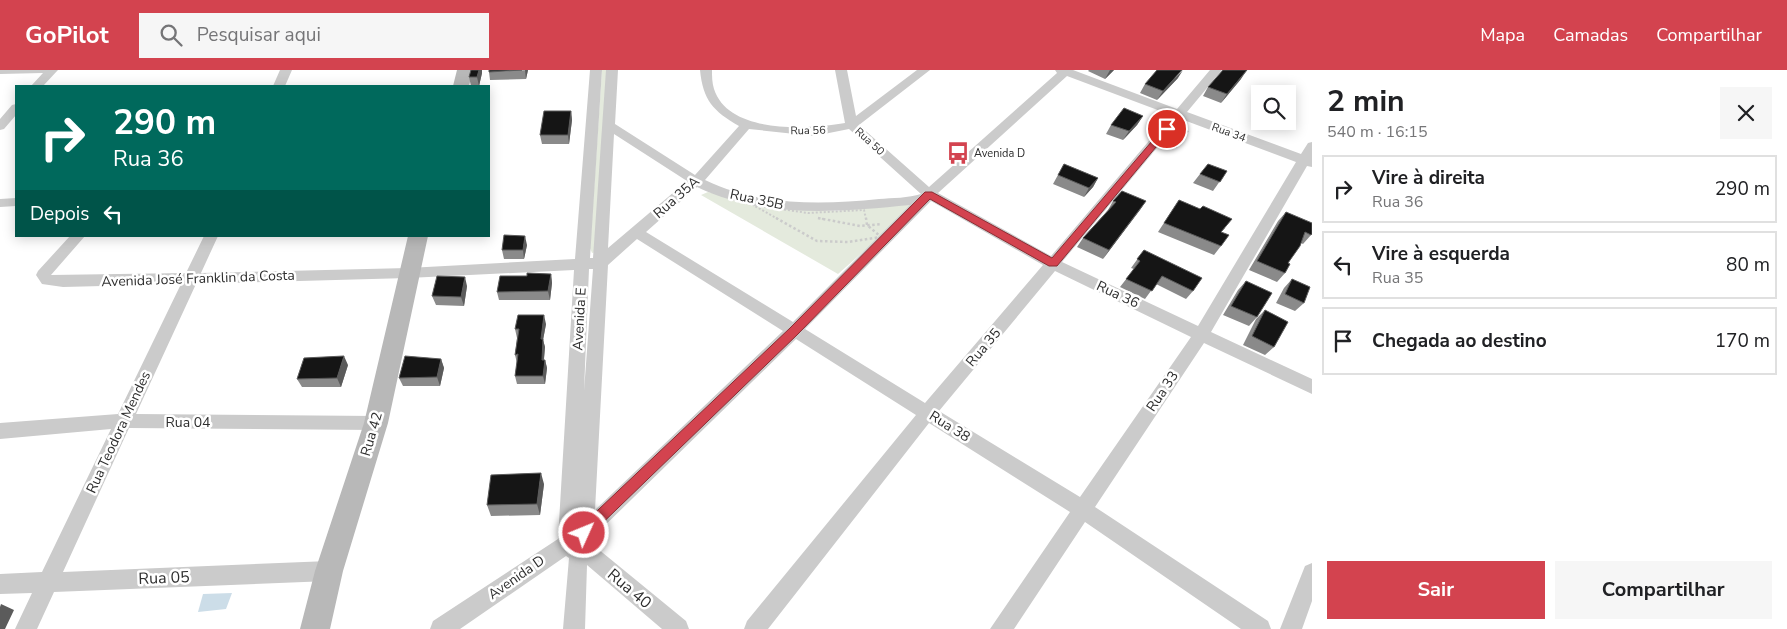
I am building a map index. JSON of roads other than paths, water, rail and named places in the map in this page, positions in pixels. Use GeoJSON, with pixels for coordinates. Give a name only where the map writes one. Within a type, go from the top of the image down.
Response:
{"type":"FeatureCollection","features":[{"type":"Feature","properties":{"kind":"street"},"geometry":{"type":"LineString","coordinates":[[0,71],[44,70]]}},
{"type":"Feature","properties":{"kind":"street"},"geometry":{"type":"LineString","coordinates":[[38,85],[52,70]]}},
{"type":"Feature","properties":{"kind":"street"},"geometry":{"type":"LineString","coordinates":[[279,85],[286,70]]}},
{"type":"Feature","properties":{"kind":"street"},"geometry":{"type":"LineString","coordinates":[[460,85],[465,70]]}},
{"type":"Feature","properties":{"kind":"street","name":"Avenida E"},"geometry":{"type":"LineString","coordinates":[[574,629],[582,426],[582,264],[596,70]]}},
{"type":"Feature","properties":{"kind":"street","name":"Avenida E"},"geometry":{"type":"LineString","coordinates":[[582,426],[600,263],[612,70]]}},
{"type":"Feature","properties":{"kind":"street","name":"Rua 56"},"geometry":{"type":"LineString","coordinates":[[706,70],[708,89],[715,102],[729,115],[746,125],[814,132],[852,125],[924,70]]}},
{"type":"Feature","properties":{"kind":"street","name":"Rua 50"},"geometry":{"type":"LineString","coordinates":[[841,70],[852,125],[927,197]]}},
{"type":"Feature","properties":{"kind":"street","name":"Rua 35"},"geometry":{"type":"LineString","coordinates":[[755,629],[928,412],[1216,70]]}},
{"type":"Feature","properties":{"kind":"street","name":"Rua 34"},"geometry":{"type":"LineString","coordinates":[[1065,71],[1179,114],[1310,156]]}},
{"type":"Feature","properties":{"kind":"street","name":"Avenida D"},"geometry":{"type":"LineString","coordinates":[[441,629],[578,547],[927,197],[1065,71]]}},
{"type":"Feature","properties":{"kind":"street"},"geometry":{"type":"LineString","coordinates":[[0,127],[15,109]]}},
{"type":"Feature","properties":{"kind":"street","name":"Rua 35B"},"geometry":{"type":"LineString","coordinates":[[608,125],[697,180],[726,193],[779,206],[843,207],[927,197]]}},
{"type":"Feature","properties":{"kind":"street","name":"Rua 35A"},"geometry":{"type":"LineString","coordinates":[[600,263],[697,180],[746,125]]}},
{"type":"Feature","properties":{"kind":"street"},"geometry":{"type":"LineString","coordinates":[[0,127],[15,128]]}},
{"type":"Feature","properties":{"kind":"street","name":"Rua 33"},"geometry":{"type":"LineString","coordinates":[[1001,629],[1202,333],[1310,156]]}},
{"type":"Feature","properties":{"kind":"street","name":"Rua 36"},"geometry":{"type":"LineString","coordinates":[[927,197],[1053,264],[1312,386]]}},
{"type":"Feature","properties":{"kind":"street"},"geometry":{"type":"LineString","coordinates":[[0,203],[15,202]]}},
{"type":"Feature","properties":{"kind":"street","name":"Rua 38"},"geometry":{"type":"LineString","coordinates":[[636,232],[1082,509],[1260,629]]}},
{"type":"Feature","properties":{"kind":"street","name":"Avenida José Franklin da Costa"},"geometry":{"type":"LineString","coordinates":[[77,237],[43,275],[47,280],[63,282],[408,273]]}},
{"type":"Feature","properties":{"kind":"street","name":"Rua Teodora Mendes"},"geometry":{"type":"LineString","coordinates":[[26,629],[211,237]]}},
{"type":"Feature","properties":{"kind":"street","name":"Rua 42"},"geometry":{"type":"LineString","coordinates":[[315,629],[329,571],[376,423],[408,273],[418,237]]}},
{"type":"Feature","properties":{"kind":"street"},"geometry":{"type":"LineString","coordinates":[[408,273],[600,263]]}},
{"type":"Feature","properties":{"kind":"street","name":"Rua 04"},"geometry":{"type":"LineString","coordinates":[[0,431],[124,421],[376,423]]}},
{"type":"Feature","properties":{"kind":"street","name":"Rua 40"},"geometry":{"type":"LineString","coordinates":[[578,547],[678,629]]}},
{"type":"Feature","properties":{"kind":"street","name":"Rua 05"},"geometry":{"type":"LineString","coordinates":[[0,584],[329,571]]}},
{"type":"Feature","properties":{"kind":"street"},"geometry":{"type":"LineString","coordinates":[[1291,629],[1312,573]]}},
{"type":"Feature","properties":{"kind":"water"},"geometry":{"type":"Polygon","coordinates":[[[232,593],[226,609],[198,612],[203,594],[232,593]]]}},
{"type":"Feature","properties":{"kind":"place","name":"Avenida D"},"geometry":{"type":"Point","coordinates":[958,153]}}]}
